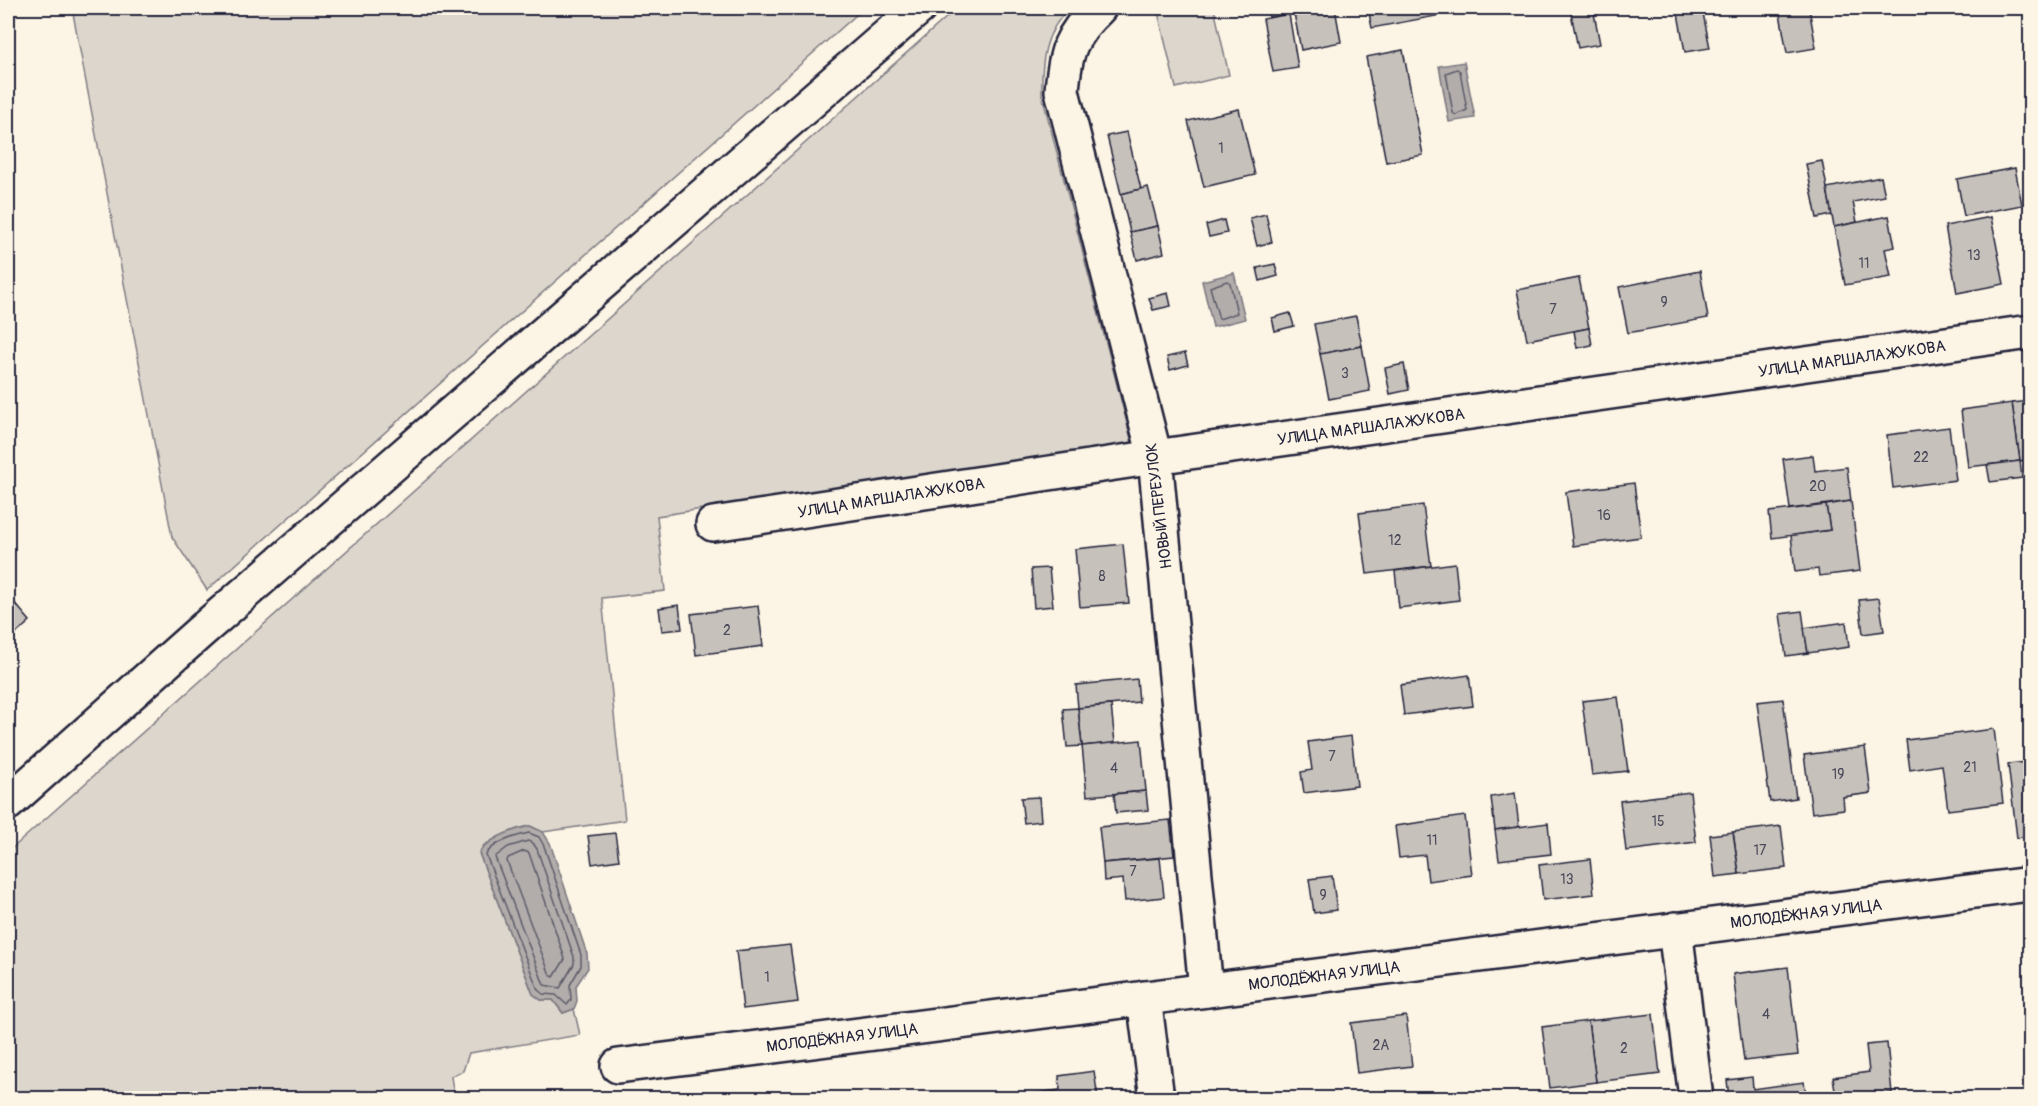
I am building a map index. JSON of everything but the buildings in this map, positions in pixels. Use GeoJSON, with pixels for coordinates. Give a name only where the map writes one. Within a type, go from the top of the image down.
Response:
{"type":"FeatureCollection","features":[{"type":"Feature","properties":{"kind":"street"},"geometry":{"type":"LineString","coordinates":[[8,803],[200,632],[919,8]]}},
{"type":"Feature","properties":{"kind":"street","name":"НОВЫЙ ПЕРЕУЛОК"},"geometry":{"type":"LineString","coordinates":[[1099,8],[1080,26],[1069,45],[1062,91],[1155,457],[1206,990]]}},
{"type":"Feature","properties":{"kind":"street","name":"УЛИЦА МАРШАЛА ЖУКОВА"},"geometry":{"type":"LineString","coordinates":[[713,525],[1155,457],[2031,332]]}},
{"type":"Feature","properties":{"kind":"street","name":"МОЛОДЁЖНАЯ УЛИЦА"},"geometry":{"type":"LineString","coordinates":[[618,1066],[2031,884]]}},
{"type":"Feature","properties":{"kind":"street"},"geometry":{"type":"LineString","coordinates":[[1675,930],[1696,1098]]}},
{"type":"Feature","properties":{"kind":"street"},"geometry":{"type":"LineString","coordinates":[[1144,998],[1157,1098]]}},
{"type":"Feature","properties":{"kind":"shaded area"},"geometry":{"type":"Polygon","coordinates":[[[72,8],[864,8],[207,590],[172,537],[72,8]]]}},
{"type":"Feature","properties":{"kind":"shaded area"},"geometry":{"type":"Polygon","coordinates":[[[957,8],[1070,8],[1061,17],[1049,37],[1042,71],[1042,95],[1132,443],[657,516],[665,591],[602,598],[625,820],[543,832],[530,826],[517,829],[484,845],[479,853],[533,994],[541,1000],[553,1000],[563,1013],[574,1009],[580,1035],[469,1053],[463,1071],[451,1076],[454,1098],[75,1098],[68,1095],[59,1098],[8,1098],[8,852],[957,8]]]}},
{"type":"Feature","properties":{"kind":"shaded area"},"geometry":{"type":"Polygon","coordinates":[[[1157,8],[1214,8],[1229,75],[1176,88],[1157,8]]]}},
{"type":"Feature","properties":{"kind":"water"},"geometry":{"type":"Polygon","coordinates":[[[1464,62],[1475,118],[1449,122],[1439,66],[1464,62]]]}},
{"type":"Feature","properties":{"kind":"water"},"geometry":{"type":"Polygon","coordinates":[[[1234,273],[1245,319],[1213,327],[1202,281],[1234,273]]]}},
{"type":"Feature","properties":{"kind":"water"},"geometry":{"type":"Polygon","coordinates":[[[530,826],[543,832],[550,843],[587,954],[588,968],[576,986],[577,1001],[574,1009],[563,1013],[553,1000],[541,1000],[533,994],[479,853],[495,838],[530,826]]]}}]}
